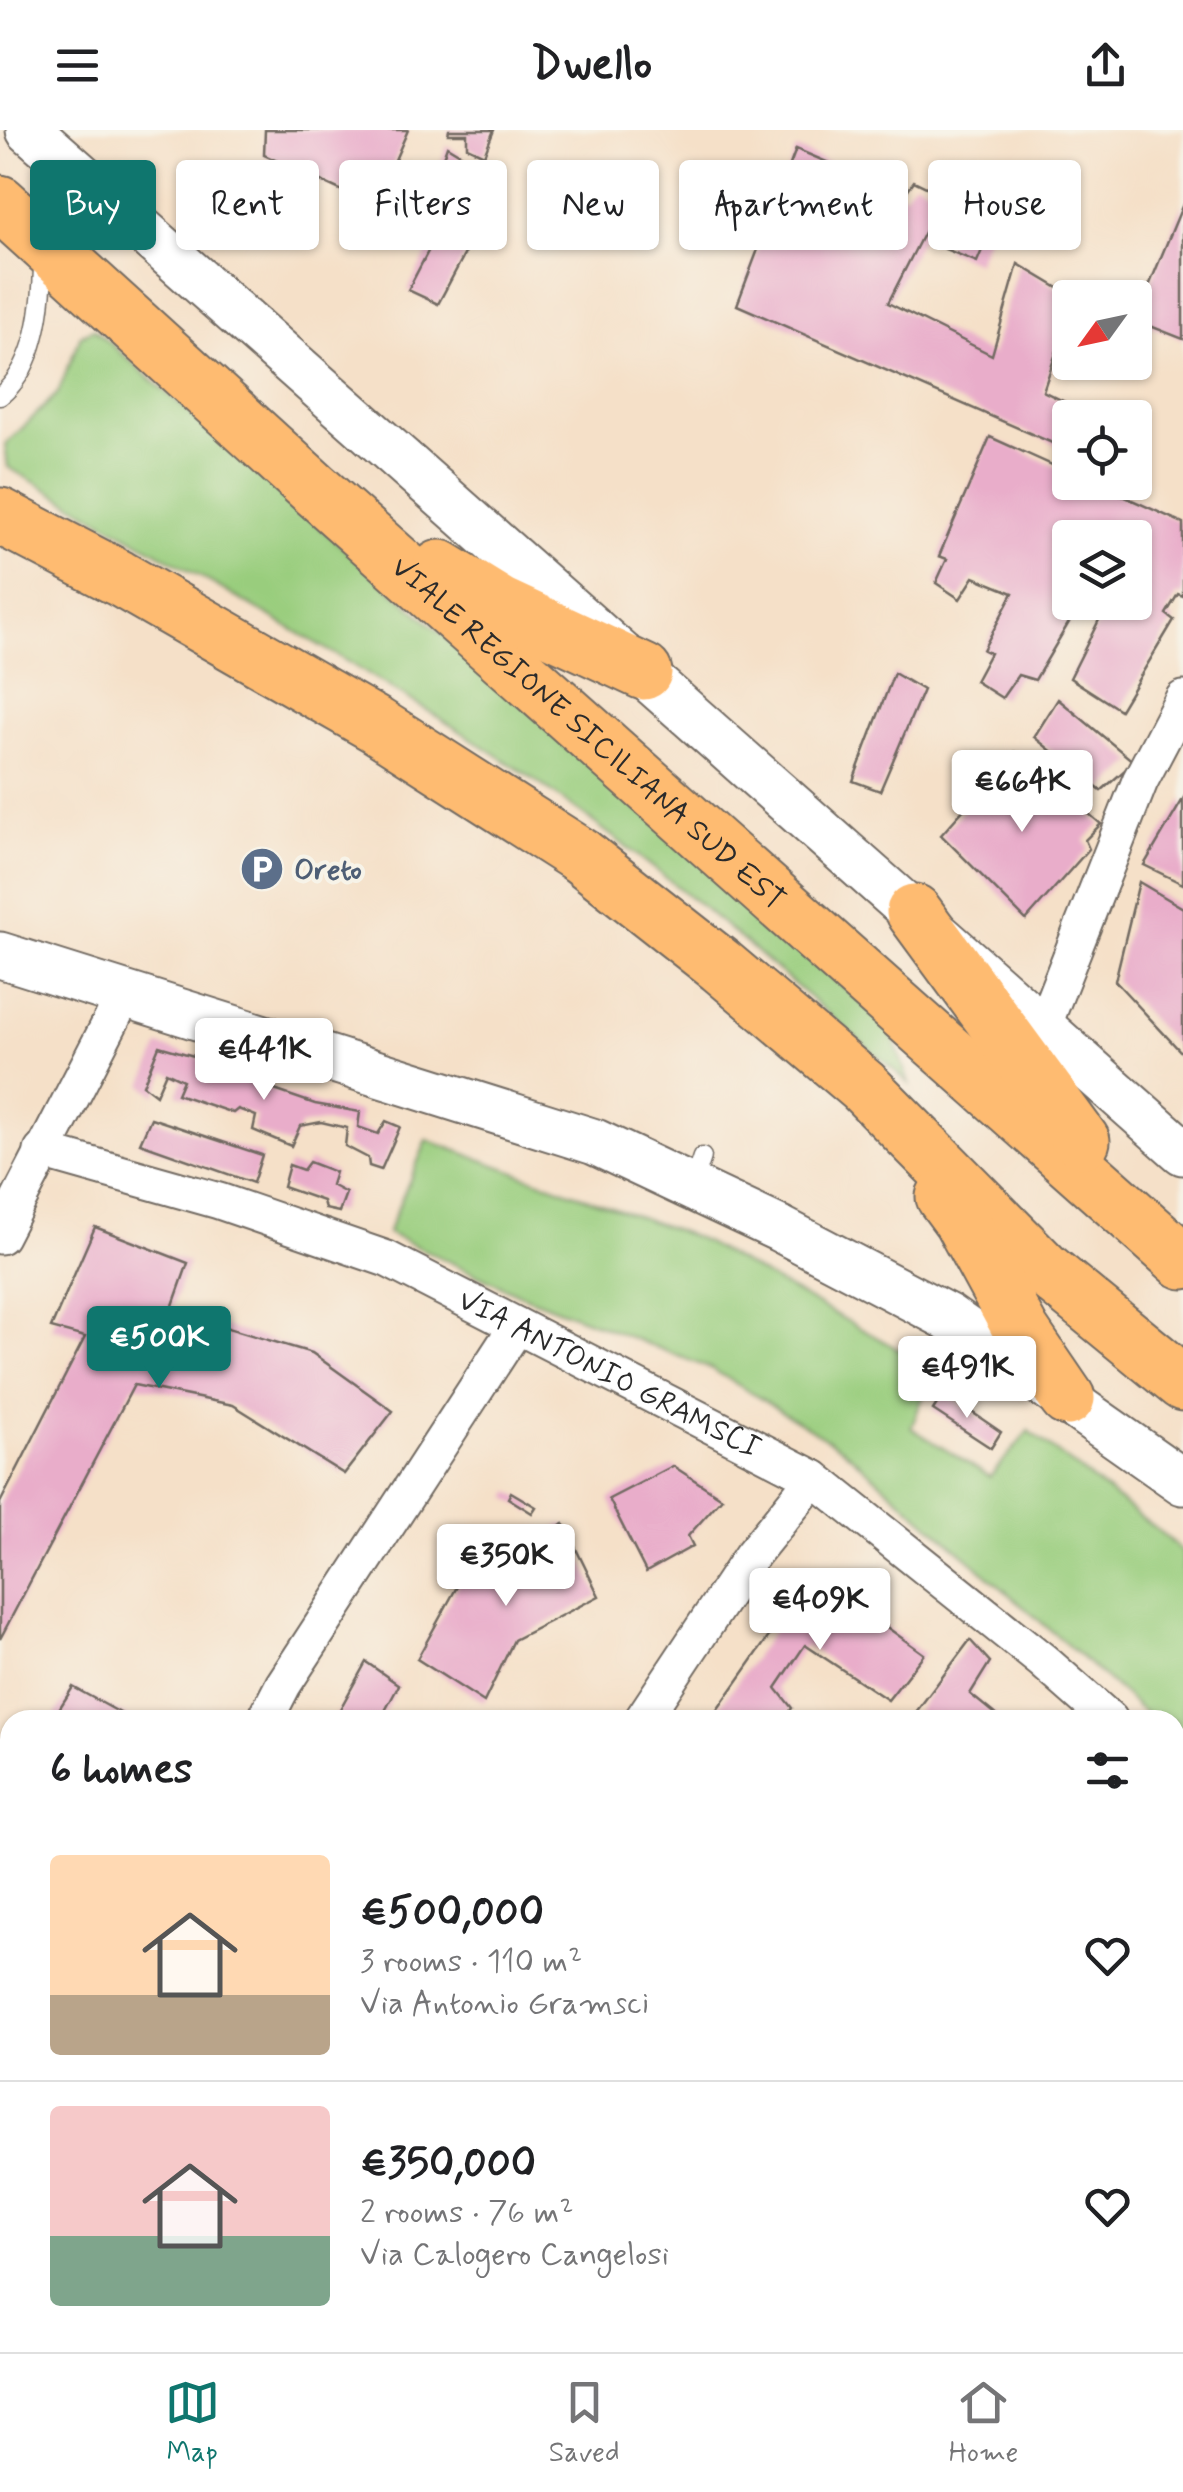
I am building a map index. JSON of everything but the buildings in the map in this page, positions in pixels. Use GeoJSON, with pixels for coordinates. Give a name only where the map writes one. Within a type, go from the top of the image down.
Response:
{"type":"FeatureCollection","features":[{"type":"Feature","properties":{"kind":"main road","name":"VIALE REGIONE SICILIANA SUD EST"},"geometry":{"type":"LineString","coordinates":[[0,203],[30,230]]}},
{"type":"Feature","properties":{"kind":"main road","name":"VIALE REGIONE SICILIANA SUD EST"},"geometry":{"type":"LineString","coordinates":[[53,250],[311,486],[1164,1244]]}},
{"type":"Feature","properties":{"kind":"main road"},"geometry":{"type":"LineString","coordinates":[[311,486],[500,605],[644,672]]}},
{"type":"Feature","properties":{"kind":"main road"},"geometry":{"type":"LineString","coordinates":[[0,516],[118,578],[376,725],[582,856],[863,1086],[1044,1268],[1183,1383]]}},
{"type":"Feature","properties":{"kind":"main road"},"geometry":{"type":"LineString","coordinates":[[914,912],[1164,1244]]}},
{"type":"Feature","properties":{"kind":"main road"},"geometry":{"type":"LineString","coordinates":[[863,1086],[960,1220],[1022,1332],[1067,1398]]}},
{"type":"Feature","properties":{"kind":"street"},"geometry":{"type":"LineString","coordinates":[[29,130],[1183,1152]]}},
{"type":"Feature","properties":{"kind":"street"},"geometry":{"type":"LineString","coordinates":[[1043,1027],[1140,781],[1183,699]]}},
{"type":"Feature","properties":{"kind":"street"},"geometry":{"type":"LineString","coordinates":[[0,955],[696,1172],[780,1229],[948,1317],[1183,1482]]}},
{"type":"Feature","properties":{"kind":"street"},"geometry":{"type":"LineString","coordinates":[[0,1236],[126,992]]}},
{"type":"Feature","properties":{"kind":"street","name":"VIA ANTONIO GRAMSCI"},"geometry":{"type":"LineString","coordinates":[[42,1151],[219,1201],[386,1259],[814,1478],[1099,1710]]}},
{"type":"Feature","properties":{"kind":"street"},"geometry":{"type":"LineString","coordinates":[[270,1710],[517,1326]]}},
{"type":"Feature","properties":{"kind":"street"},"geometry":{"type":"LineString","coordinates":[[649,1710],[751,1556],[814,1478]]}},
{"type":"Feature","properties":{"kind":"lane"},"geometry":{"type":"LineString","coordinates":[[0,396],[26,356],[42,312],[44,250]]}},
{"type":"Feature","properties":{"kind":"green space"},"geometry":{"type":"Polygon","coordinates":[[[94,329],[889,1026],[909,1083],[684,892],[543,786],[346,661],[8,467],[5,445],[58,393],[81,335],[94,329]]]}},
{"type":"Feature","properties":{"kind":"green space"},"geometry":{"type":"Polygon","coordinates":[[[427,1140],[697,1238],[934,1369],[911,1428],[990,1477],[1029,1431],[1183,1553],[1183,1710],[1142,1710],[843,1449],[712,1369],[519,1294],[387,1233],[427,1140]]]}},
{"type":"Feature","properties":{"kind":"place","name":"Oreto"},"geometry":{"type":"Point","coordinates":[262,869]}}]}
